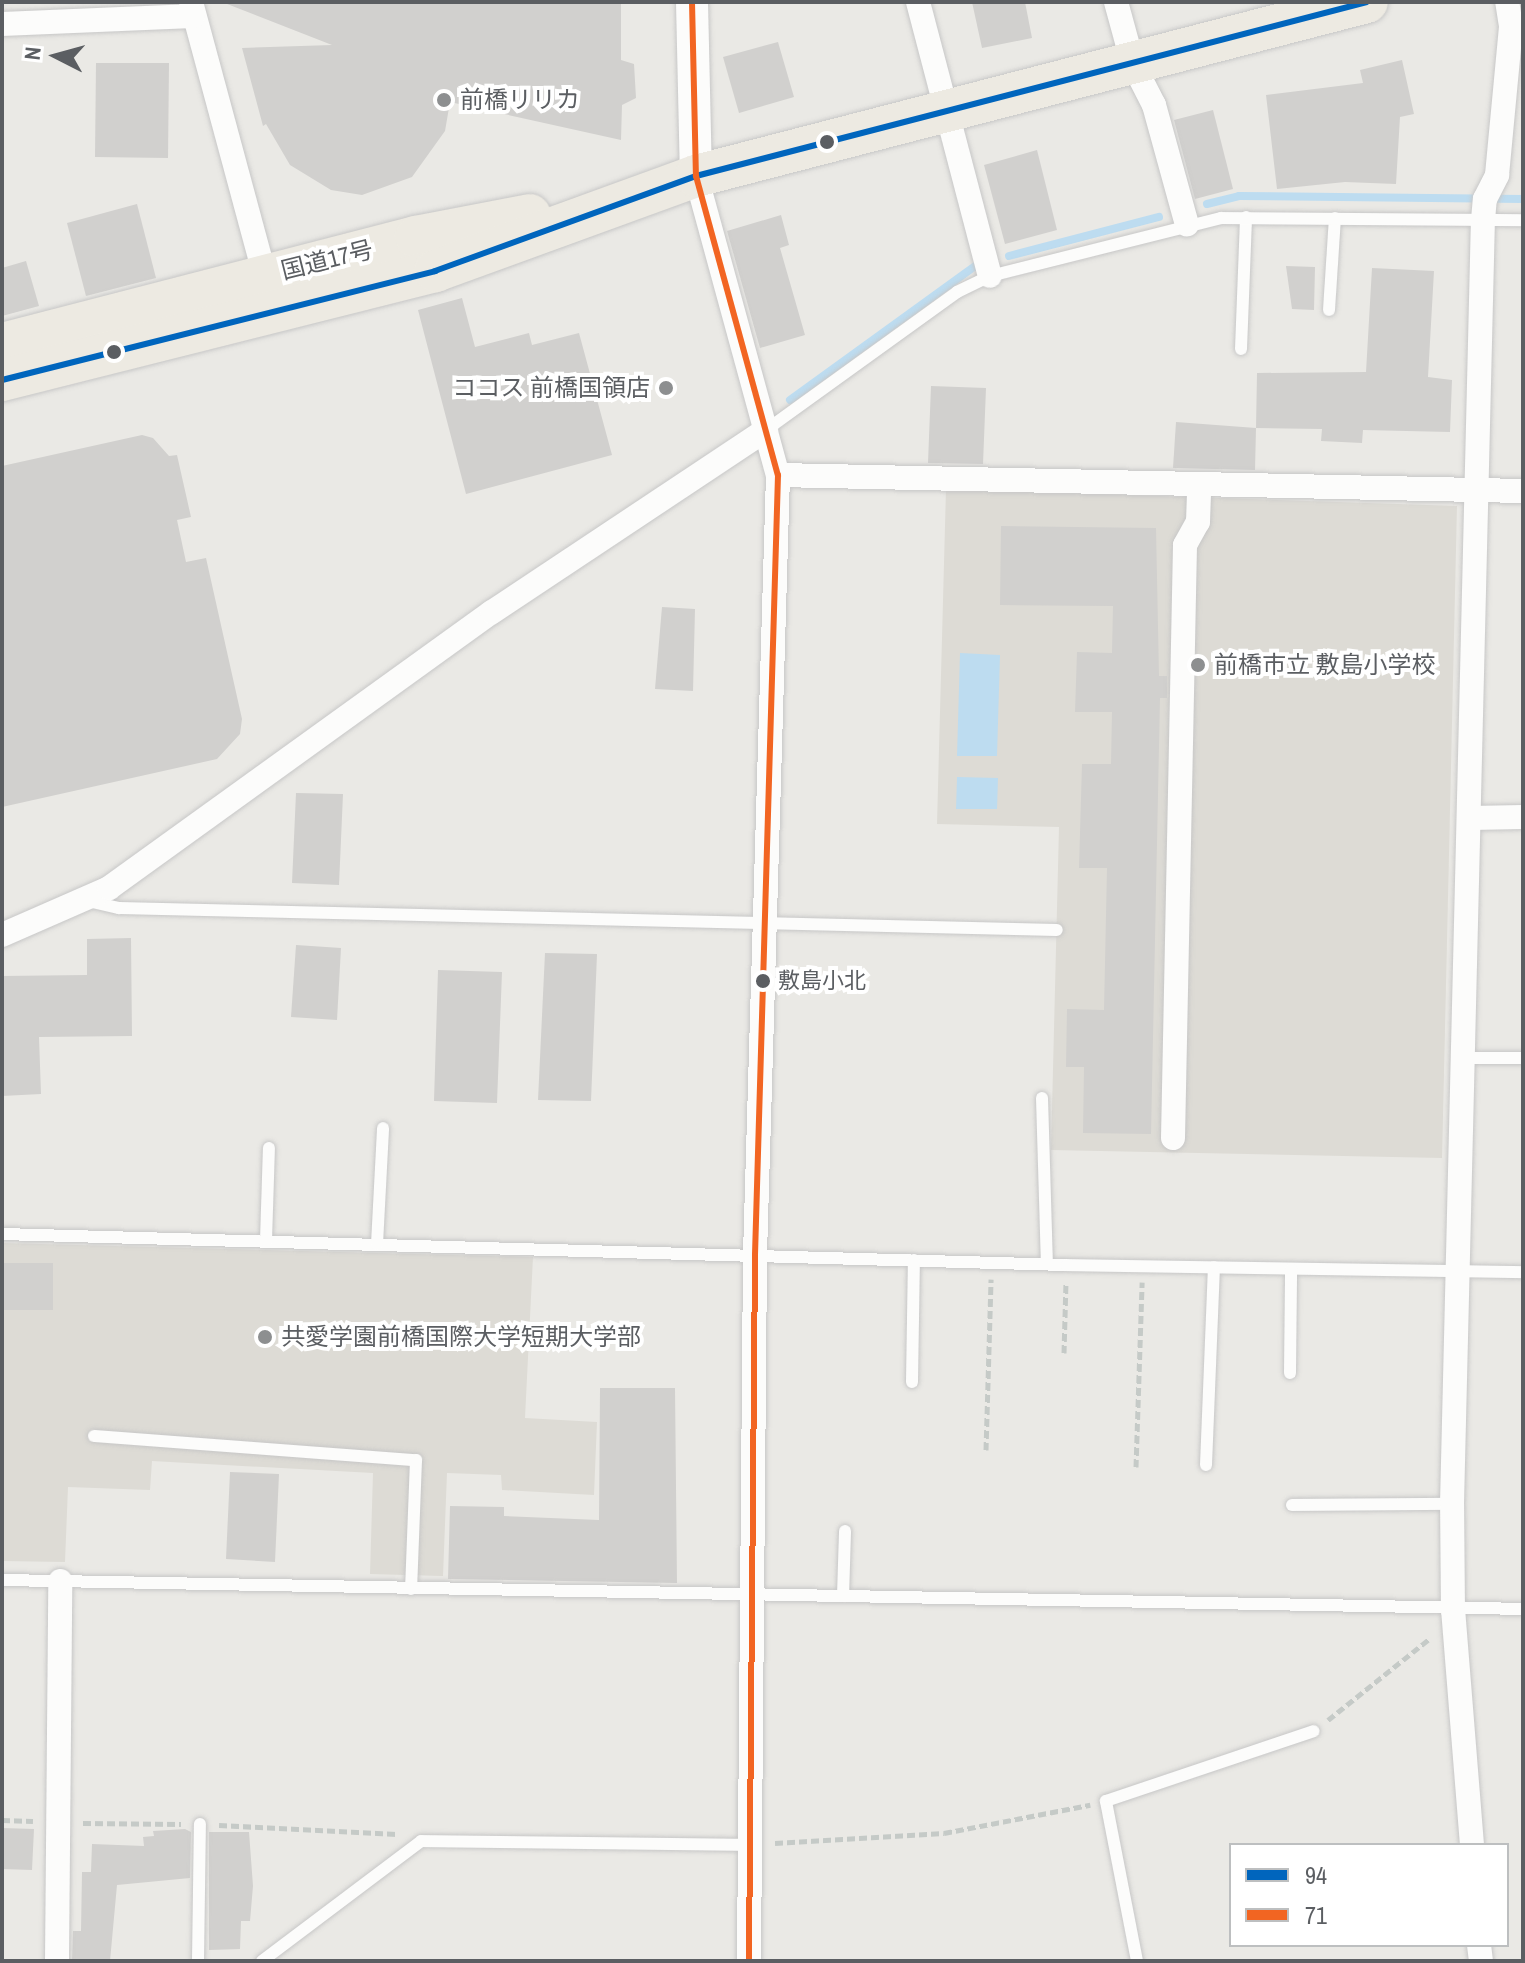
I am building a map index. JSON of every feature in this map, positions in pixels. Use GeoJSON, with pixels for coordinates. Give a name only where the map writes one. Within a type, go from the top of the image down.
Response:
{"type":"FeatureCollection","features":[{"type":"Feature","properties":{"kind":"highway","name":"国道17号"},"geometry":{"type":"LineString","coordinates":[[2,380],[435,271],[696,176],[947,114],[1367,2]]}},
{"type":"Feature","properties":{"kind":"highway","name":"国道17号"},"geometry":{"type":"LineString","coordinates":[[2,344],[416,237],[656,190]]}},
{"type":"Feature","properties":{"kind":"street"},"geometry":{"type":"LineString","coordinates":[[692,2],[696,176],[778,475],[755,1256],[749,1961]]}},
{"type":"Feature","properties":{"kind":"street"},"geometry":{"type":"LineString","coordinates":[[918,2],[990,276]]}},
{"type":"Feature","properties":{"kind":"street"},"geometry":{"type":"LineString","coordinates":[[1116,2],[1133,64],[1154,105],[1187,225]]}},
{"type":"Feature","properties":{"kind":"street"},"geometry":{"type":"LineString","coordinates":[[1472,1843],[1453,1611],[1452,1504],[1483,220],[1485,199],[1497,175],[1511,26],[1507,2]]}},
{"type":"Feature","properties":{"kind":"street"},"geometry":{"type":"LineString","coordinates":[[6,17],[192,9],[265,276]]}},
{"type":"Feature","properties":{"kind":"street"},"geometry":{"type":"LineString","coordinates":[[2,935],[88,901],[196,829],[492,612],[766,430]]}},
{"type":"Feature","properties":{"kind":"street"},"geometry":{"type":"LineString","coordinates":[[778,475],[1523,491]]}},
{"type":"Feature","properties":{"kind":"street"},"geometry":{"type":"LineString","coordinates":[[1173,1138],[1185,545],[1198,522],[1199,485]]}},
{"type":"Feature","properties":{"kind":"street"},"geometry":{"type":"LineString","coordinates":[[1470,818],[1523,817]]}},
{"type":"Feature","properties":{"kind":"street"},"geometry":{"type":"LineString","coordinates":[[57,1961],[60,1581]]}},
{"type":"Feature","properties":{"kind":"lane"},"geometry":{"type":"LineString","coordinates":[[766,430],[957,292],[990,276],[1187,225],[1246,217],[1523,220]]}},
{"type":"Feature","properties":{"kind":"lane"},"geometry":{"type":"LineString","coordinates":[[1241,349],[1246,217]]}},
{"type":"Feature","properties":{"kind":"lane"},"geometry":{"type":"LineString","coordinates":[[1329,310],[1335,218]]}},
{"type":"Feature","properties":{"kind":"lane"},"geometry":{"type":"LineString","coordinates":[[88,901],[119,908],[763,927],[1057,930]]}},
{"type":"Feature","properties":{"kind":"lane"},"geometry":{"type":"LineString","coordinates":[[1463,1058],[1523,1058]]}},
{"type":"Feature","properties":{"kind":"lane"},"geometry":{"type":"LineString","coordinates":[[1042,1098],[1047,1263]]}},
{"type":"Feature","properties":{"kind":"lane"},"geometry":{"type":"LineString","coordinates":[[377,1244],[383,1128]]}},
{"type":"Feature","properties":{"kind":"lane"},"geometry":{"type":"LineString","coordinates":[[266,1241],[269,1148]]}},
{"type":"Feature","properties":{"kind":"lane"},"geometry":{"type":"LineString","coordinates":[[2,1234],[1067,1265],[1523,1272]]}},
{"type":"Feature","properties":{"kind":"lane"},"geometry":{"type":"LineString","coordinates":[[912,1382],[914,1260]]}},
{"type":"Feature","properties":{"kind":"lane"},"geometry":{"type":"LineString","coordinates":[[1206,1465],[1214,1267]]}},
{"type":"Feature","properties":{"kind":"lane"},"geometry":{"type":"LineString","coordinates":[[1290,1373],[1291,1269]]}},
{"type":"Feature","properties":{"kind":"lane"},"geometry":{"type":"LineString","coordinates":[[94,1436],[416,1460],[411,1589]]}},
{"type":"Feature","properties":{"kind":"lane"},"geometry":{"type":"LineString","coordinates":[[1292,1505],[1452,1504]]}},
{"type":"Feature","properties":{"kind":"lane"},"geometry":{"type":"LineString","coordinates":[[843,1596],[845,1531]]}},
{"type":"Feature","properties":{"kind":"lane"},"geometry":{"type":"LineString","coordinates":[[2,1580],[1453,1611],[1523,1609]]}},
{"type":"Feature","properties":{"kind":"lane"},"geometry":{"type":"LineString","coordinates":[[1137,1961],[1106,1801],[1314,1731]]}},
{"type":"Feature","properties":{"kind":"lane"},"geometry":{"type":"LineString","coordinates":[[198,1961],[200,1824]]}},
{"type":"Feature","properties":{"kind":"lane"},"geometry":{"type":"LineString","coordinates":[[262,1961],[421,1841],[752,1845]]}},
{"type":"Feature","properties":{"kind":"path"},"geometry":{"type":"LineString","coordinates":[[986,1450],[991,1262]]}},
{"type":"Feature","properties":{"kind":"path"},"geometry":{"type":"LineString","coordinates":[[1064,1353],[1067,1265]]}},
{"type":"Feature","properties":{"kind":"path"},"geometry":{"type":"LineString","coordinates":[[1136,1467],[1142,1265]]}},
{"type":"Feature","properties":{"kind":"path"},"geometry":{"type":"LineString","coordinates":[[1314,1731],[1439,1631],[1453,1611]]}},
{"type":"Feature","properties":{"kind":"path"},"geometry":{"type":"LineString","coordinates":[[752,1845],[944,1833],[1106,1801]]}},
{"type":"Feature","properties":{"kind":"shaded area","name":"前橋市立 敷島小学校"},"geometry":{"type":"Polygon","coordinates":[[[946,489],[1457,506],[1442,1158],[1051,1150],[1059,827],[937,824],[946,489]]]}},
{"type":"Feature","properties":{"kind":"shaded area","name":"共愛学園前橋国際大学短期大学部"},"geometry":{"type":"Polygon","coordinates":[[[2,1243],[533,1257],[525,1418],[597,1422],[594,1495],[502,1490],[501,1475],[447,1473],[443,1576],[370,1574],[373,1473],[152,1461],[150,1490],[68,1487],[65,1562],[2,1561],[2,1243]]]}},
{"type":"Feature","properties":{"kind":"water"},"geometry":{"type":"Polygon","coordinates":[[[960,653],[1000,655],[997,756],[957,756],[960,653]]]}},
{"type":"Feature","properties":{"kind":"water"},"geometry":{"type":"Polygon","coordinates":[[[957,777],[998,778],[997,809],[956,809],[957,777]]]}},
{"type":"Feature","properties":{"kind":"building","name":"前橋リリカ"},"geometry":{"type":"Polygon","coordinates":[[[222,2],[621,2],[621,60],[634,64],[636,98],[622,105],[621,140],[450,102],[445,131],[412,177],[362,195],[331,190],[290,165],[266,124],[263,126],[242,48],[332,45],[222,2]]]}},
{"type":"Feature","properties":{"kind":"building"},"geometry":{"type":"Polygon","coordinates":[[[972,2],[1025,2],[1032,38],[982,48],[972,2]]]}},
{"type":"Feature","properties":{"kind":"building"},"geometry":{"type":"Polygon","coordinates":[[[778,42],[794,97],[739,113],[723,57],[778,42]]]}},
{"type":"Feature","properties":{"kind":"building"},"geometry":{"type":"Polygon","coordinates":[[[1402,60],[1414,114],[1400,117],[1396,184],[1345,182],[1277,189],[1266,95],[1363,83],[1360,70],[1402,60]]]}},
{"type":"Feature","properties":{"kind":"building"},"geometry":{"type":"Polygon","coordinates":[[[96,63],[169,63],[168,158],[95,157],[96,63]]]}},
{"type":"Feature","properties":{"kind":"building"},"geometry":{"type":"Polygon","coordinates":[[[1213,110],[1233,189],[1195,199],[1174,120],[1213,110]]]}},
{"type":"Feature","properties":{"kind":"building"},"geometry":{"type":"Polygon","coordinates":[[[1037,150],[1057,230],[1005,244],[984,165],[1037,150]]]}},
{"type":"Feature","properties":{"kind":"building"},"geometry":{"type":"Polygon","coordinates":[[[137,204],[156,278],[86,296],[67,223],[137,204]]]}},
{"type":"Feature","properties":{"kind":"building"},"geometry":{"type":"Polygon","coordinates":[[[781,215],[789,245],[780,248],[805,335],[760,348],[727,231],[781,215]]]}},
{"type":"Feature","properties":{"kind":"building"},"geometry":{"type":"Polygon","coordinates":[[[26,261],[39,306],[2,316],[2,268],[26,261]]]}},
{"type":"Feature","properties":{"kind":"building"},"geometry":{"type":"Polygon","coordinates":[[[1286,266],[1315,267],[1314,310],[1292,309],[1286,266]]]}},
{"type":"Feature","properties":{"kind":"building"},"geometry":{"type":"Polygon","coordinates":[[[1372,268],[1434,271],[1428,377],[1452,380],[1450,432],[1363,430],[1362,443],[1321,441],[1322,429],[1256,428],[1257,373],[1366,372],[1372,268]]]}},
{"type":"Feature","properties":{"kind":"building"},"geometry":{"type":"Polygon","coordinates":[[[462,298],[475,347],[529,333],[532,345],[579,333],[612,455],[466,494],[418,310],[462,298]]]}},
{"type":"Feature","properties":{"kind":"building"},"geometry":{"type":"Polygon","coordinates":[[[931,386],[986,388],[983,464],[928,463],[931,386]]]}},
{"type":"Feature","properties":{"kind":"building"},"geometry":{"type":"Polygon","coordinates":[[[1176,422],[1256,428],[1255,470],[1173,468],[1176,422]]]}},
{"type":"Feature","properties":{"kind":"building"},"geometry":{"type":"Polygon","coordinates":[[[142,435],[153,438],[169,456],[177,455],[191,517],[177,520],[186,562],[206,558],[242,719],[240,734],[217,759],[2,807],[2,466],[142,435]]]}},
{"type":"Feature","properties":{"kind":"building"},"geometry":{"type":"Polygon","coordinates":[[[1001,526],[1156,528],[1159,676],[1167,676],[1167,698],[1160,698],[1151,1134],[1083,1133],[1084,1067],[1066,1067],[1067,1009],[1104,1010],[1107,868],[1079,868],[1082,764],[1111,764],[1112,712],[1075,712],[1077,652],[1112,653],[1113,606],[1000,605],[1001,526]]]}},
{"type":"Feature","properties":{"kind":"building"},"geometry":{"type":"Polygon","coordinates":[[[662,607],[695,609],[693,691],[655,689],[662,607]]]}},
{"type":"Feature","properties":{"kind":"building"},"geometry":{"type":"Polygon","coordinates":[[[296,793],[343,794],[339,885],[292,883],[296,793]]]}},
{"type":"Feature","properties":{"kind":"building"},"geometry":{"type":"Polygon","coordinates":[[[131,938],[132,1036],[39,1037],[41,1094],[2,1096],[2,976],[87,975],[87,939],[131,938]]]}},
{"type":"Feature","properties":{"kind":"building"},"geometry":{"type":"Polygon","coordinates":[[[296,945],[341,948],[337,1020],[291,1017],[296,945]]]}},
{"type":"Feature","properties":{"kind":"building"},"geometry":{"type":"Polygon","coordinates":[[[545,953],[597,954],[591,1101],[538,1100],[545,953]]]}},
{"type":"Feature","properties":{"kind":"building"},"geometry":{"type":"Polygon","coordinates":[[[438,970],[502,972],[497,1103],[434,1101],[438,970]]]}},
{"type":"Feature","properties":{"kind":"building"},"geometry":{"type":"Polygon","coordinates":[[[2,1263],[53,1263],[53,1310],[2,1310],[2,1263]]]}},
{"type":"Feature","properties":{"kind":"building"},"geometry":{"type":"Polygon","coordinates":[[[600,1388],[675,1388],[677,1583],[448,1579],[450,1506],[504,1507],[504,1516],[599,1520],[600,1388]]]}},
{"type":"Feature","properties":{"kind":"building"},"geometry":{"type":"Polygon","coordinates":[[[230,1472],[279,1474],[275,1562],[226,1559],[230,1472]]]}},
{"type":"Feature","properties":{"kind":"building"},"geometry":{"type":"Polygon","coordinates":[[[2,1828],[34,1829],[32,1870],[2,1869],[2,1828]]]}},
{"type":"Feature","properties":{"kind":"building"},"geometry":{"type":"Polygon","coordinates":[[[185,1829],[191,1832],[190,1878],[117,1885],[110,1961],[72,1961],[73,1931],[81,1931],[82,1872],[91,1872],[92,1844],[144,1846],[143,1837],[154,1836],[153,1831],[185,1829]]]}},
{"type":"Feature","properties":{"kind":"building"},"geometry":{"type":"Polygon","coordinates":[[[209,1832],[249,1832],[253,1886],[250,1921],[241,1921],[240,1949],[209,1950],[209,1832]]]}},
{"type":"Feature","properties":{"kind":"waterway"},"geometry":{"type":"LineString","coordinates":[[1207,204],[1239,196],[1523,199]]}},
{"type":"Feature","properties":{"kind":"waterway"},"geometry":{"type":"LineString","coordinates":[[1009,256],[1159,217]]}},
{"type":"Feature","properties":{"kind":"waterway"},"geometry":{"type":"LineString","coordinates":[[790,400],[978,264]]}},
{"type":"Feature","properties":{"kind":"transit line","name":"71"},"geometry":{"type":"LineString","coordinates":[[692,2],[696,176],[778,475],[755,1256],[749,1961]]}},
{"type":"Feature","properties":{"kind":"transit line","name":"94"},"geometry":{"type":"LineString","coordinates":[[2,380],[435,271],[696,176],[1367,2]]}},
{"type":"Feature","properties":{"kind":"place","name":"前橋リリカ"},"geometry":{"type":"Point","coordinates":[444,100]}},
{"type":"Feature","properties":{"kind":"place","name":"ココス 前橋国領店"},"geometry":{"type":"Point","coordinates":[666,388]}},
{"type":"Feature","properties":{"kind":"place","name":"前橋市立 敷島小学校"},"geometry":{"type":"Point","coordinates":[1198,665]}},
{"type":"Feature","properties":{"kind":"place","name":"敷島小北"},"geometry":{"type":"Point","coordinates":[763,981]}},
{"type":"Feature","properties":{"kind":"place","name":"共愛学園前橋国際大学短期大学部"},"geometry":{"type":"Point","coordinates":[265,1337]}}]}
